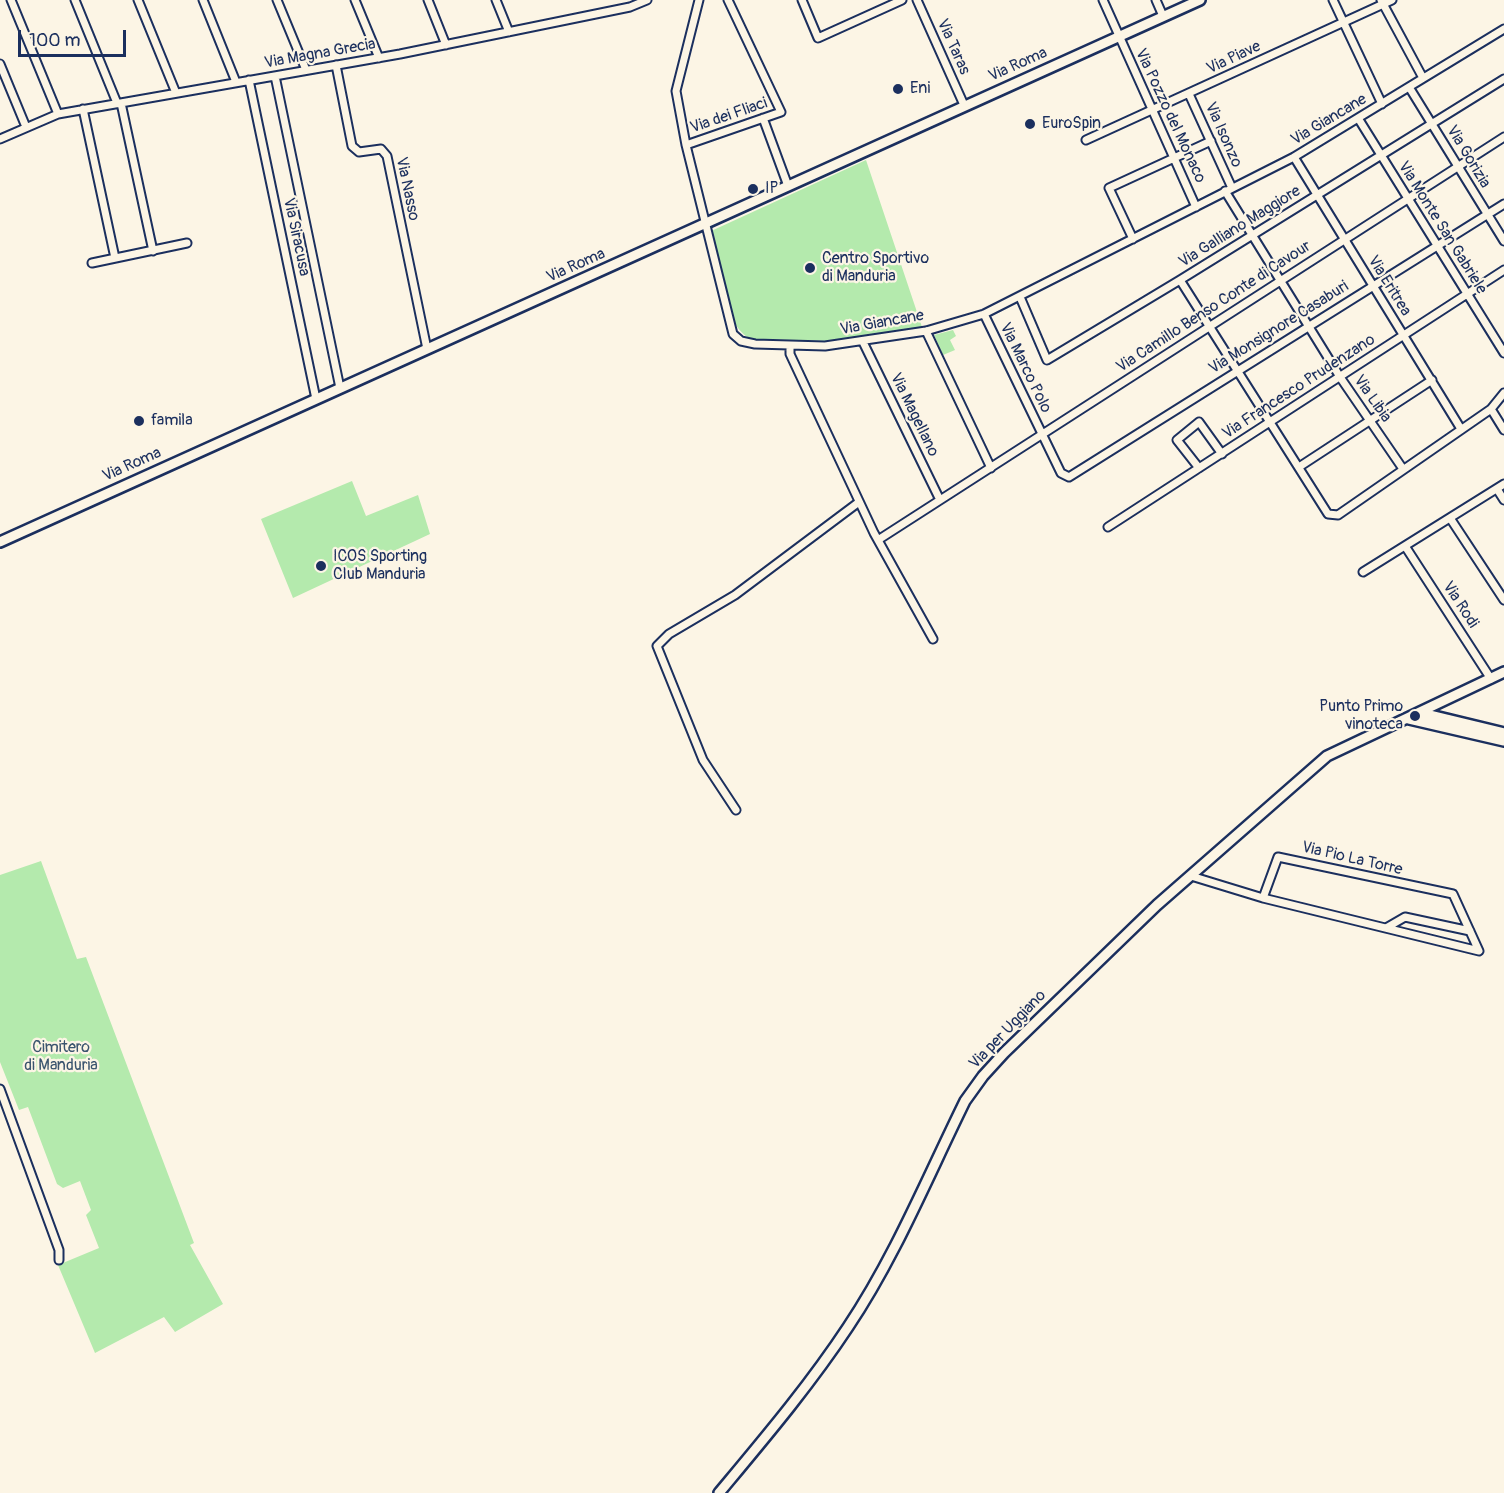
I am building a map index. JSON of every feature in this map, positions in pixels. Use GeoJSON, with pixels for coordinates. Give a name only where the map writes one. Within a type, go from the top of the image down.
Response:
{"type":"FeatureCollection","features":[{"type":"Feature","properties":{"kind":"street"},"geometry":{"type":"LineString","coordinates":[[11,0],[58,114]]}},
{"type":"Feature","properties":{"kind":"street"},"geometry":{"type":"LineString","coordinates":[[75,0],[119,103],[153,251]]}},
{"type":"Feature","properties":{"kind":"street"},"geometry":{"type":"LineString","coordinates":[[138,0],[176,93]]}},
{"type":"Feature","properties":{"kind":"street"},"geometry":{"type":"LineString","coordinates":[[203,0],[236,82]]}},
{"type":"Feature","properties":{"kind":"street"},"geometry":{"type":"LineString","coordinates":[[278,0],[306,70]]}},
{"type":"Feature","properties":{"kind":"street"},"geometry":{"type":"LineString","coordinates":[[355,0],[379,57]]}},
{"type":"Feature","properties":{"kind":"street"},"geometry":{"type":"LineString","coordinates":[[428,0],[446,45]]}},
{"type":"Feature","properties":{"kind":"street"},"geometry":{"type":"LineString","coordinates":[[496,0],[509,32]]}},
{"type":"Feature","properties":{"kind":"street","name":"Via Magna Grecia"},"geometry":{"type":"LineString","coordinates":[[0,139],[58,114],[446,45],[630,7],[647,0]]}},
{"type":"Feature","properties":{"kind":"street"},"geometry":{"type":"LineString","coordinates":[[699,0],[676,91],[705,225]]}},
{"type":"Feature","properties":{"kind":"street","name":"Via dei Fliaci"},"geometry":{"type":"LineString","coordinates":[[686,145],[782,112],[728,0]]}},
{"type":"Feature","properties":{"kind":"street"},"geometry":{"type":"LineString","coordinates":[[801,0],[818,38],[902,0]]}},
{"type":"Feature","properties":{"kind":"street","name":"Via Taras"},"geometry":{"type":"LineString","coordinates":[[917,0],[964,105]]}},
{"type":"Feature","properties":{"kind":"street","name":"Via Pozzo del Monaco"},"geometry":{"type":"LineString","coordinates":[[1103,0],[1196,207]]}},
{"type":"Feature","properties":{"kind":"street"},"geometry":{"type":"LineString","coordinates":[[1156,0],[1163,16]]}},
{"type":"Feature","properties":{"kind":"street","name":"Via Roma"},"geometry":{"type":"LineString","coordinates":[[0,542],[1200,0]]}},
{"type":"Feature","properties":{"kind":"street"},"geometry":{"type":"LineString","coordinates":[[1333,0],[1382,104]]}},
{"type":"Feature","properties":{"kind":"street","name":"Via Piave"},"geometry":{"type":"LineString","coordinates":[[1086,140],[1189,94],[1382,2],[1392,0]]}},
{"type":"Feature","properties":{"kind":"street"},"geometry":{"type":"LineString","coordinates":[[1382,2],[1423,78]]}},
{"type":"Feature","properties":{"kind":"street","name":"Via Giancane"},"geometry":{"type":"LineString","coordinates":[[705,225],[733,334],[741,341],[755,344],[825,346],[926,331],[984,314],[1020,297],[1294,157],[1504,29]]}},
{"type":"Feature","properties":{"kind":"street"},"geometry":{"type":"LineString","coordinates":[[0,64],[26,127]]}},
{"type":"Feature","properties":{"kind":"street","name":"Via Nasso"},"geometry":{"type":"LineString","coordinates":[[336,65],[352,146],[359,152],[381,149],[387,156],[427,349]]}},
{"type":"Feature","properties":{"kind":"street"},"geometry":{"type":"LineString","coordinates":[[275,76],[340,388]]}},
{"type":"Feature","properties":{"kind":"street","name":"Via Galliano Maggiore"},"geometry":{"type":"LineString","coordinates":[[1020,297],[1047,360],[1504,79]]}},
{"type":"Feature","properties":{"kind":"street","name":"Via Siracusa"},"geometry":{"type":"LineString","coordinates":[[249,80],[316,399]]}},
{"type":"Feature","properties":{"kind":"street","name":"Via Gorizia"},"geometry":{"type":"LineString","coordinates":[[1409,87],[1504,241]]}},
{"type":"Feature","properties":{"kind":"street","name":"Via Isonzo"},"geometry":{"type":"LineString","coordinates":[[1189,94],[1211,141],[1228,190]]}},
{"type":"Feature","properties":{"kind":"street"},"geometry":{"type":"LineString","coordinates":[[83,109],[115,258]]}},
{"type":"Feature","properties":{"kind":"street"},"geometry":{"type":"LineString","coordinates":[[762,118],[788,186]]}},
{"type":"Feature","properties":{"kind":"street","name":"Via Monte San Gabriele"},"geometry":{"type":"LineString","coordinates":[[1358,118],[1504,353]]}},
{"type":"Feature","properties":{"kind":"street","name":"Via Camillo Benso Conte di Cavour"},"geometry":{"type":"LineString","coordinates":[[878,540],[1504,137]]}},
{"type":"Feature","properties":{"kind":"street"},"geometry":{"type":"LineString","coordinates":[[1133,239],[1109,188],[1211,141]]}},
{"type":"Feature","properties":{"kind":"street","name":"Via Eritrea"},"geometry":{"type":"LineString","coordinates":[[1294,157],[1461,429]]}},
{"type":"Feature","properties":{"kind":"street","name":"Via Libia"},"geometry":{"type":"LineString","coordinates":[[1228,190],[1251,236],[1279,281],[1403,469]]}},
{"type":"Feature","properties":{"kind":"street","name":"Via Monsignore Casaburi"},"geometry":{"type":"LineString","coordinates":[[1069,477],[1504,204]]}},
{"type":"Feature","properties":{"kind":"street"},"geometry":{"type":"LineString","coordinates":[[92,263],[187,243]]}},
{"type":"Feature","properties":{"kind":"street","name":"Via Francesco Prudenzano"},"geometry":{"type":"LineString","coordinates":[[1108,527],[1504,270]]}},
{"type":"Feature","properties":{"kind":"street"},"geometry":{"type":"LineString","coordinates":[[1180,280],[1299,466],[1322,510],[1333,516],[1338,515],[1491,409],[1504,393]]}},
{"type":"Feature","properties":{"kind":"street","name":"Via Marco Polo"},"geometry":{"type":"LineString","coordinates":[[984,314],[1061,473],[1069,477]]}},
{"type":"Feature","properties":{"kind":"street"},"geometry":{"type":"LineString","coordinates":[[926,331],[991,468]]}},
{"type":"Feature","properties":{"kind":"street","name":"Via Magellano"},"geometry":{"type":"LineString","coordinates":[[863,342],[940,500]]}},
{"type":"Feature","properties":{"kind":"street"},"geometry":{"type":"LineString","coordinates":[[790,346],[790,354],[859,502],[933,639]]}},
{"type":"Feature","properties":{"kind":"street"},"geometry":{"type":"LineString","coordinates":[[1299,466],[1432,380]]}},
{"type":"Feature","properties":{"kind":"street"},"geometry":{"type":"LineString","coordinates":[[1491,409],[1504,430]]}},
{"type":"Feature","properties":{"kind":"street"},"geometry":{"type":"LineString","coordinates":[[1199,468],[1177,440],[1200,422],[1222,454]]}},
{"type":"Feature","properties":{"kind":"street"},"geometry":{"type":"LineString","coordinates":[[1363,572],[1504,484]]}},
{"type":"Feature","properties":{"kind":"street"},"geometry":{"type":"LineString","coordinates":[[1497,489],[1504,500]]}},
{"type":"Feature","properties":{"kind":"street"},"geometry":{"type":"LineString","coordinates":[[736,810],[703,760],[657,646],[661,640],[751,583],[859,502]]}},
{"type":"Feature","properties":{"kind":"street"},"geometry":{"type":"LineString","coordinates":[[1450,518],[1504,600]]}},
{"type":"Feature","properties":{"kind":"street","name":"Via Rodi"},"geometry":{"type":"LineString","coordinates":[[1405,546],[1491,680]]}},
{"type":"Feature","properties":{"kind":"street"},"geometry":{"type":"LineString","coordinates":[[1422,713],[1504,672]]}},
{"type":"Feature","properties":{"kind":"street"},"geometry":{"type":"LineString","coordinates":[[1422,713],[1504,733]]}},
{"type":"Feature","properties":{"kind":"street","name":"Via per Uggiano"},"geometry":{"type":"LineString","coordinates":[[719,1493],[786,1413],[848,1327],[875,1283],[965,1101],[982,1076],[1145,917],[1328,756],[1422,713]]}},
{"type":"Feature","properties":{"kind":"street"},"geometry":{"type":"LineString","coordinates":[[1409,719],[1504,741]]}},
{"type":"Feature","properties":{"kind":"street","name":"Via Pio La Torre"},"geometry":{"type":"LineString","coordinates":[[1263,898],[1278,857],[1453,894],[1470,932]]}},
{"type":"Feature","properties":{"kind":"street"},"geometry":{"type":"LineString","coordinates":[[1191,876],[1263,898],[1479,951],[1470,932],[1405,917],[1386,928]]}},
{"type":"Feature","properties":{"kind":"street"},"geometry":{"type":"LineString","coordinates":[[0,1089],[59,1250],[59,1260]]}},
{"type":"Feature","properties":{"kind":"green space","name":"Centro Sportivo di Manduria"},"geometry":{"type":"Polygon","coordinates":[[[866,160],[922,327],[832,341],[751,339],[741,332],[727,307],[709,232],[866,160]]]}},
{"type":"Feature","properties":{"kind":"green space"},"geometry":{"type":"Polygon","coordinates":[[[953,330],[956,336],[950,340],[955,350],[943,355],[934,335],[953,330]]]}},
{"type":"Feature","properties":{"kind":"green space","name":"ICOS Sporting Club Manduria"},"geometry":{"type":"Polygon","coordinates":[[[352,481],[366,516],[418,495],[430,534],[293,598],[261,519],[352,481]]]}},
{"type":"Feature","properties":{"kind":"green space","name":"Cimitero di Manduria"},"geometry":{"type":"Polygon","coordinates":[[[41,861],[77,959],[86,957],[194,1243],[190,1245],[223,1304],[175,1332],[164,1317],[95,1353],[58,1265],[99,1248],[86,1215],[91,1210],[80,1181],[63,1188],[57,1184],[28,1107],[19,1110],[0,1062],[0,875],[41,861]]]}},
{"type":"Feature","properties":{"kind":"place","name":"Eni"},"geometry":{"type":"Point","coordinates":[898,89]}},
{"type":"Feature","properties":{"kind":"place","name":"EuroSpin"},"geometry":{"type":"Point","coordinates":[1030,124]}},
{"type":"Feature","properties":{"kind":"place","name":"IP"},"geometry":{"type":"Point","coordinates":[753,189]}},
{"type":"Feature","properties":{"kind":"place","name":"Centro Sportivo di Manduria"},"geometry":{"type":"Point","coordinates":[810,268]}},
{"type":"Feature","properties":{"kind":"place","name":"famila"},"geometry":{"type":"Point","coordinates":[139,421]}},
{"type":"Feature","properties":{"kind":"place","name":"ICOS Sporting Club Manduria"},"geometry":{"type":"Point","coordinates":[321,566]}},
{"type":"Feature","properties":{"kind":"place","name":"Punto Primo vinoteca"},"geometry":{"type":"Point","coordinates":[1415,716]}}]}
